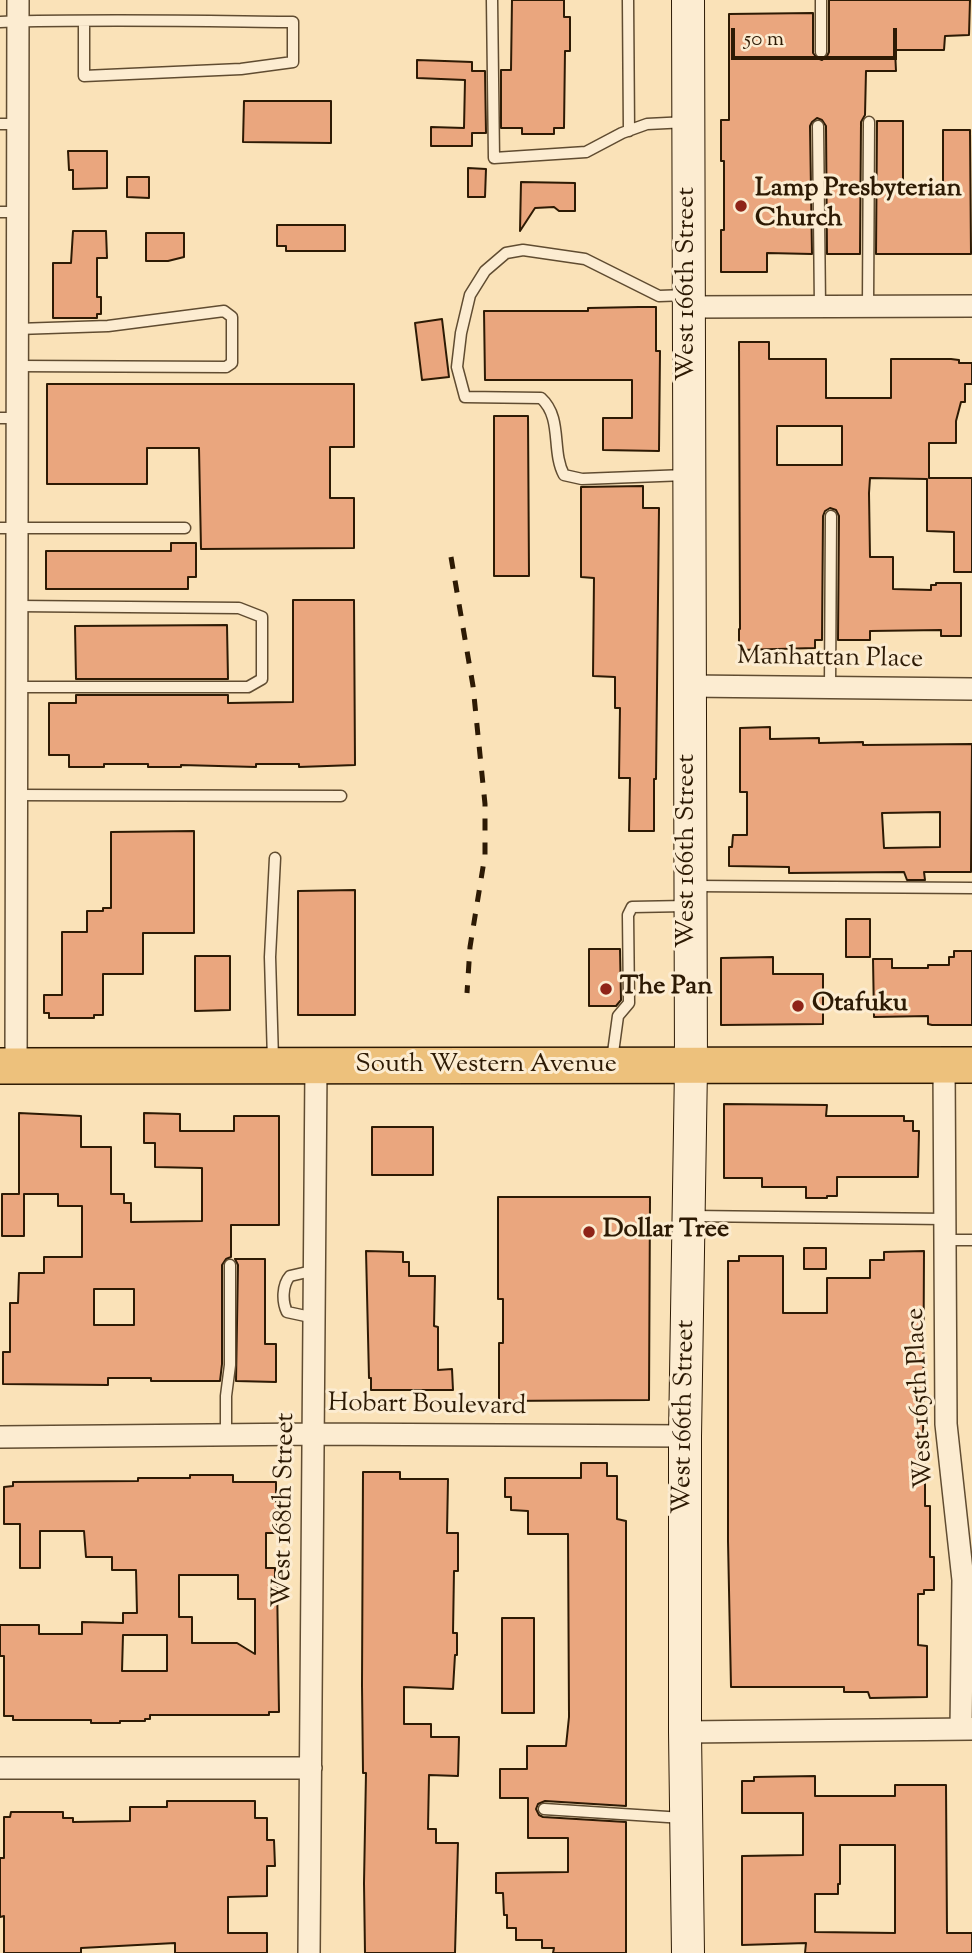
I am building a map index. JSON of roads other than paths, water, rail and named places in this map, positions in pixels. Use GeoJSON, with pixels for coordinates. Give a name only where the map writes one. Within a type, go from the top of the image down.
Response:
{"type":"FeatureCollection","features":[{"type":"Feature","properties":{"kind":"main road","name":"South Western Avenue"},"geometry":{"type":"LineString","coordinates":[[8,1066],[958,1065]]}},
{"type":"Feature","properties":{"kind":"street","name":"West 166th Street"},"geometry":{"type":"LineString","coordinates":[[688,0],[691,1067],[685,1436],[684,1732],[688,1953]]}},
{"type":"Feature","properties":{"kind":"street"},"geometry":{"type":"LineString","coordinates":[[8,1066],[17,687],[13,653],[17,606],[9,527],[9,418],[17,366],[18,329],[13,296],[9,212],[12,15]]}},
{"type":"Feature","properties":{"kind":"street"},"geometry":{"type":"LineString","coordinates":[[689,301],[820,307],[972,306]]}},
{"type":"Feature","properties":{"kind":"street","name":"Manhattan Place"},"geometry":{"type":"LineString","coordinates":[[688,686],[972,689]]}},
{"type":"Feature","properties":{"kind":"street","name":"West 165th Place"},"geometry":{"type":"LineString","coordinates":[[958,1065],[945,1230],[946,1424],[964,1580],[967,1729]]}},
{"type":"Feature","properties":{"kind":"street","name":"West 168th Street"},"geometry":{"type":"LineString","coordinates":[[309,1953],[316,1067]]}},
{"type":"Feature","properties":{"kind":"street","name":"Hobart Boulevard"},"geometry":{"type":"LineString","coordinates":[[0,1437],[315,1434],[685,1436]]}},
{"type":"Feature","properties":{"kind":"street"},"geometry":{"type":"LineString","coordinates":[[684,1732],[967,1729]]}},
{"type":"Feature","properties":{"kind":"street"},"geometry":{"type":"LineString","coordinates":[[0,1768],[311,1768]]}},
{"type":"Feature","properties":{"kind":"lane"},"geometry":{"type":"LineString","coordinates":[[492,0],[494,158],[586,152],[647,124],[688,122]]}},
{"type":"Feature","properties":{"kind":"lane"},"geometry":{"type":"LineString","coordinates":[[628,0],[629,131]]}},
{"type":"Feature","properties":{"kind":"lane"},"geometry":{"type":"LineString","coordinates":[[821,0],[821,51]]}},
{"type":"Feature","properties":{"kind":"lane"},"geometry":{"type":"LineString","coordinates":[[12,15],[84,21],[293,22],[293,62],[241,69],[84,76],[84,21]]}},
{"type":"Feature","properties":{"kind":"lane"},"geometry":{"type":"LineString","coordinates":[[868,306],[870,122]]}},
{"type":"Feature","properties":{"kind":"lane"},"geometry":{"type":"LineString","coordinates":[[818,126],[820,307]]}},
{"type":"Feature","properties":{"kind":"lane"},"geometry":{"type":"LineString","coordinates":[[689,301],[659,296],[585,260],[523,250],[506,253],[485,271],[470,295],[461,333],[457,368],[466,397],[541,398],[550,406],[559,467],[564,475],[582,479],[689,475]]}},
{"type":"Feature","properties":{"kind":"lane"},"geometry":{"type":"LineString","coordinates":[[17,366],[226,367],[232,363],[232,317],[224,311],[108,326],[18,329]]}},
{"type":"Feature","properties":{"kind":"lane"},"geometry":{"type":"LineString","coordinates":[[830,688],[831,516]]}},
{"type":"Feature","properties":{"kind":"lane"},"geometry":{"type":"LineString","coordinates":[[9,527],[185,528]]}},
{"type":"Feature","properties":{"kind":"lane"},"geometry":{"type":"LineString","coordinates":[[17,606],[239,608],[262,617],[262,679],[248,687],[17,687]]}},
{"type":"Feature","properties":{"kind":"lane"},"geometry":{"type":"LineString","coordinates":[[16,794],[341,796]]}},
{"type":"Feature","properties":{"kind":"lane"},"geometry":{"type":"LineString","coordinates":[[274,1066],[270,957],[275,858]]}},
{"type":"Feature","properties":{"kind":"lane"},"geometry":{"type":"LineString","coordinates":[[612,1066],[618,1016],[629,1003],[628,915],[632,907],[689,896],[972,888]]}},
{"type":"Feature","properties":{"kind":"lane"},"geometry":{"type":"LineString","coordinates":[[689,1216],[945,1230],[972,1240]]}},
{"type":"Feature","properties":{"kind":"lane"},"geometry":{"type":"LineString","coordinates":[[226,1435],[226,1396],[230,1364],[230,1265]]}},
{"type":"Feature","properties":{"kind":"lane"},"geometry":{"type":"LineString","coordinates":[[315,1318],[287,1312],[284,1307],[284,1285],[290,1276],[316,1270]]}},
{"type":"Feature","properties":{"kind":"lane"},"geometry":{"type":"LineString","coordinates":[[544,1810],[686,1818]]}},
{"type":"Feature","properties":{"kind":"railway"},"geometry":{"type":"LineString","coordinates":[[451,557],[473,686],[485,804],[485,855],[470,947],[467,993]]}},
{"type":"Feature","properties":{"kind":"place","name":"Lamp Presbyterian Church"},"geometry":{"type":"Point","coordinates":[741,206]}},
{"type":"Feature","properties":{"kind":"place","name":"The Pan"},"geometry":{"type":"Point","coordinates":[606,989]}},
{"type":"Feature","properties":{"kind":"place","name":"Otafuku"},"geometry":{"type":"Point","coordinates":[798,1006]}},
{"type":"Feature","properties":{"kind":"place","name":"Dollar Tree"},"geometry":{"type":"Point","coordinates":[589,1232]}}]}
